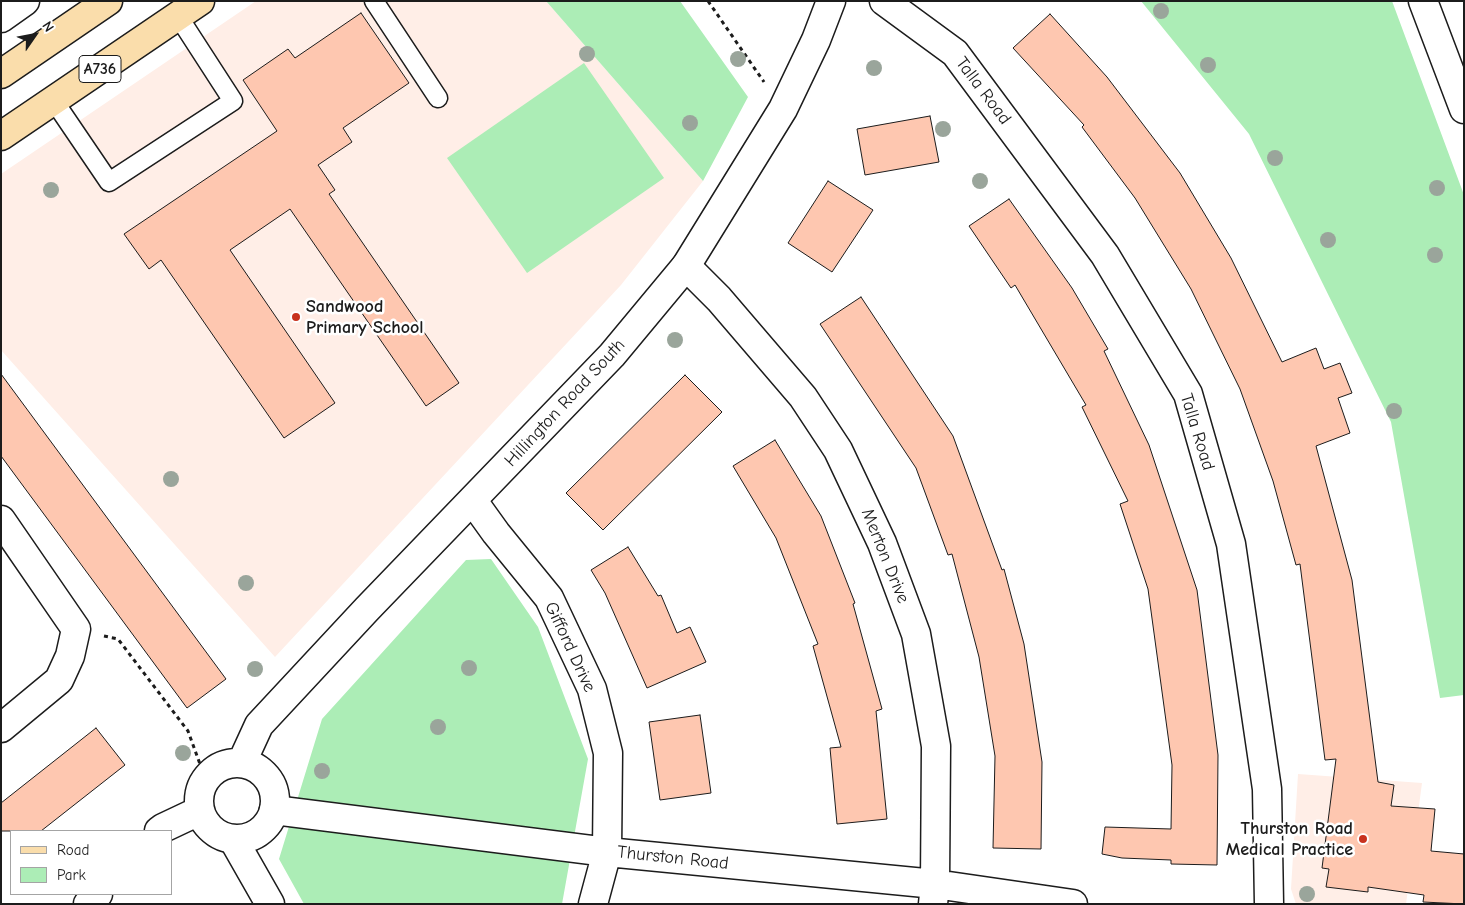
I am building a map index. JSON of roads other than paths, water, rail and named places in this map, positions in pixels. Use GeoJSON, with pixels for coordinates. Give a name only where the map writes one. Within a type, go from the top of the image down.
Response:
{"type":"FeatureCollection","features":[{"type":"Feature","properties":{"kind":"main road"},"geometry":{"type":"LineString","coordinates":[[1,74],[108,1]]}},
{"type":"Feature","properties":{"kind":"main road","name":"A736"},"geometry":{"type":"LineString","coordinates":[[1,136],[200,1]]}},
{"type":"Feature","properties":{"kind":"street"},"geometry":{"type":"LineString","coordinates":[[1,18],[25,1]]}},
{"type":"Feature","properties":{"kind":"street","name":"Hillington Road South"},"geometry":{"type":"LineString","coordinates":[[242,762],[259,725],[368,608],[612,356],[686,266],[782,109],[816,40],[831,1]]}},
{"type":"Feature","properties":{"kind":"street","name":"Talla Road"},"geometry":{"type":"LineString","coordinates":[[884,1],[955,53],[1105,255],[1188,394],[1231,544],[1268,789],[1269,904]]}},
{"type":"Feature","properties":{"kind":"street"},"geometry":{"type":"LineString","coordinates":[[1423,1],[1464,110]]}},
{"type":"Feature","properties":{"kind":"street","name":"Merton Drive"},"geometry":{"type":"LineString","coordinates":[[686,266],[719,299],[803,397],[838,450],[882,543],[916,634],[936,746],[934,894]]}},
{"type":"Feature","properties":{"kind":"street","name":"Gifford Drive"},"geometry":{"type":"LineString","coordinates":[[473,501],[496,533],[549,598],[592,689],[608,752],[607,852],[593,904]]}},
{"type":"Feature","properties":{"kind":"street"},"geometry":{"type":"LineString","coordinates":[[1,520],[76,629],[70,656],[59,680],[1,728]]}},
{"type":"Feature","properties":{"kind":"street"},"geometry":{"type":"LineString","coordinates":[[242,762],[257,768],[269,780],[275,794],[274,810],[268,825],[255,835],[234,840],[220,836],[210,829],[199,811],[199,792],[205,778],[221,766],[228,763],[242,762]]}},
{"type":"Feature","properties":{"kind":"street","name":"Thurston Road"},"geometry":{"type":"LineString","coordinates":[[274,810],[934,894],[1073,904]]}},
{"type":"Feature","properties":{"kind":"street"},"geometry":{"type":"LineString","coordinates":[[160,830],[199,811]]}},
{"type":"Feature","properties":{"kind":"street"},"geometry":{"type":"LineString","coordinates":[[234,840],[270,904]]}},
{"type":"Feature","properties":{"kind":"street"},"geometry":{"type":"LineString","coordinates":[[88,904],[97,895]]}},
{"type":"Feature","properties":{"kind":"lane"},"geometry":{"type":"LineString","coordinates":[[374,1],[438,98]]}},
{"type":"Feature","properties":{"kind":"lane"},"geometry":{"type":"LineString","coordinates":[[54,101],[109,182],[233,101],[178,16]]}},
{"type":"Feature","properties":{"kind":"place","name":"Sandwood Primary School"},"geometry":{"type":"Point","coordinates":[296,317]}},
{"type":"Feature","properties":{"kind":"place","name":"Thurston Road Medical Practice"},"geometry":{"type":"Point","coordinates":[1363,839]}}]}
